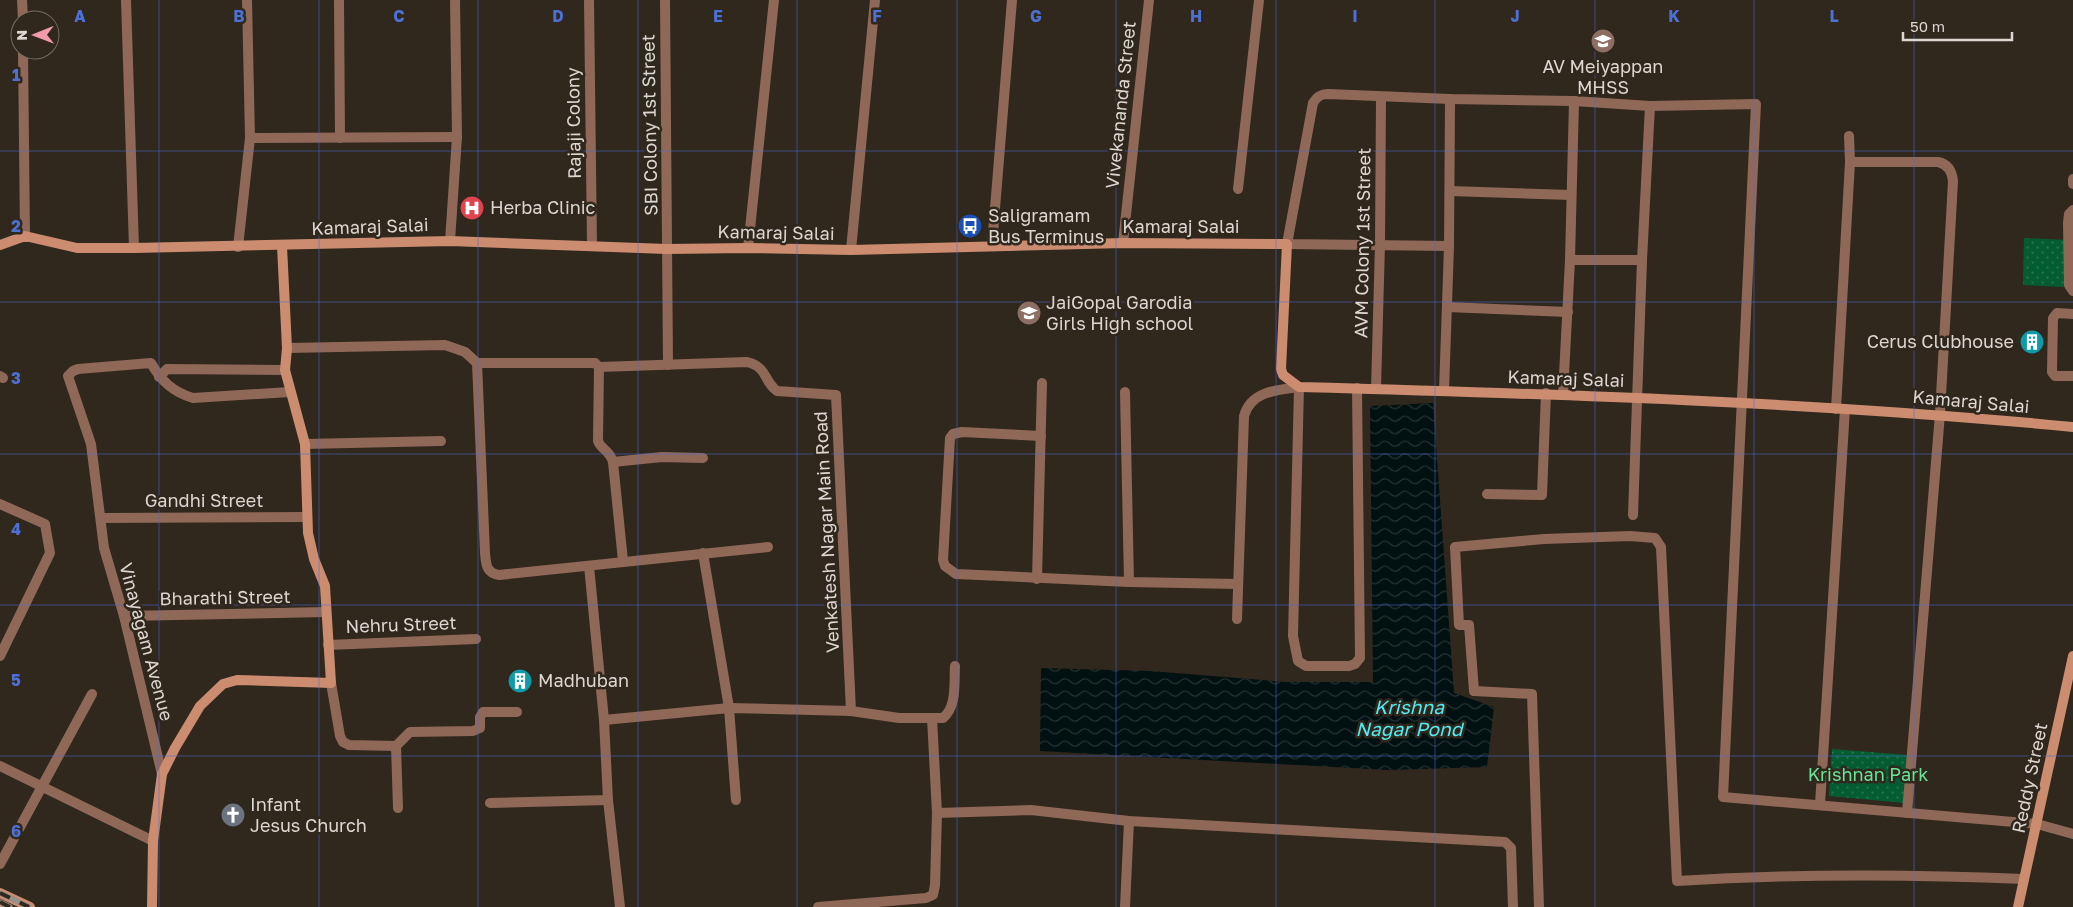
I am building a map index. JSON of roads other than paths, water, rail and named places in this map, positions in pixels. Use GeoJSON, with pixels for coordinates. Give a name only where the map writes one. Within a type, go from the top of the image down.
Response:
{"type":"FeatureCollection","features":[{"type":"Feature","properties":{"kind":"street"},"geometry":{"type":"LineString","coordinates":[[126,0],[134,248]]}},
{"type":"Feature","properties":{"kind":"street"},"geometry":{"type":"LineString","coordinates":[[238,247],[250,138],[247,0]]}},
{"type":"Feature","properties":{"kind":"street"},"geometry":{"type":"LineString","coordinates":[[339,0],[340,138]]}},
{"type":"Feature","properties":{"kind":"street"},"geometry":{"type":"LineString","coordinates":[[450,241],[457,137],[455,0]]}},
{"type":"Feature","properties":{"kind":"street","name":"Rajaji Colony"},"geometry":{"type":"LineString","coordinates":[[589,0],[592,246]]}},
{"type":"Feature","properties":{"kind":"street","name":"SBI Colony 1st Street"},"geometry":{"type":"LineString","coordinates":[[665,0],[667,249]]}},
{"type":"Feature","properties":{"kind":"street"},"geometry":{"type":"LineString","coordinates":[[748,248],[774,0]]}},
{"type":"Feature","properties":{"kind":"street"},"geometry":{"type":"LineString","coordinates":[[851,250],[875,0]]}},
{"type":"Feature","properties":{"kind":"street"},"geometry":{"type":"LineString","coordinates":[[992,245],[1012,0]]}},
{"type":"Feature","properties":{"kind":"street","name":"Vivekananda Street"},"geometry":{"type":"LineString","coordinates":[[1123,243],[1149,0]]}},
{"type":"Feature","properties":{"kind":"street"},"geometry":{"type":"LineString","coordinates":[[1238,188],[1259,0]]}},
{"type":"Feature","properties":{"kind":"street"},"geometry":{"type":"LineString","coordinates":[[0,245],[25,236],[23,60]]}},
{"type":"Feature","properties":{"kind":"street"},"geometry":{"type":"LineString","coordinates":[[1299,386],[1283,375],[1280,369],[1288,244],[1313,103],[1323,94],[1574,101],[1650,106],[1756,104],[1723,797],[2037,824],[2073,834]]}},
{"type":"Feature","properties":{"kind":"street","name":"AVM Colony 1st Street"},"geometry":{"type":"LineString","coordinates":[[1376,389],[1380,244],[1381,97]]}},
{"type":"Feature","properties":{"kind":"street"},"geometry":{"type":"LineString","coordinates":[[1444,391],[1449,246],[1450,99]]}},
{"type":"Feature","properties":{"kind":"street"},"geometry":{"type":"LineString","coordinates":[[1564,394],[1574,101]]}},
{"type":"Feature","properties":{"kind":"street"},"geometry":{"type":"LineString","coordinates":[[1633,516],[1642,260],[1650,106]]}},
{"type":"Feature","properties":{"kind":"street"},"geometry":{"type":"LineString","coordinates":[[1820,804],[1841,409],[1850,162],[1849,136]]}},
{"type":"Feature","properties":{"kind":"street"},"geometry":{"type":"LineString","coordinates":[[250,138],[457,137]]}},
{"type":"Feature","properties":{"kind":"street"},"geometry":{"type":"LineString","coordinates":[[1850,162],[1938,162],[1944,164],[1952,175],[1940,414],[1907,812]]}},
{"type":"Feature","properties":{"kind":"street"},"geometry":{"type":"LineString","coordinates":[[2073,179],[2073,184]]}},
{"type":"Feature","properties":{"kind":"street"},"geometry":{"type":"LineString","coordinates":[[1450,191],[1571,195]]}},
{"type":"Feature","properties":{"kind":"street"},"geometry":{"type":"LineString","coordinates":[[2073,210],[2069,214],[2068,223],[2069,285],[2073,291]]}},
{"type":"Feature","properties":{"kind":"street","name":"Kamaraj Salai"},"geometry":{"type":"LineString","coordinates":[[25,236],[77,248],[238,247],[450,241],[667,249],[851,250],[1123,243],[1288,244]]}},
{"type":"Feature","properties":{"kind":"street"},"geometry":{"type":"LineString","coordinates":[[1288,244],[1449,246]]}},
{"type":"Feature","properties":{"kind":"street"},"geometry":{"type":"LineString","coordinates":[[282,246],[286,348],[284,370],[305,444],[308,533],[314,559],[325,586],[331,683],[340,736],[343,742],[349,745],[396,746],[410,732],[477,731],[480,728],[482,712],[517,712]]}},
{"type":"Feature","properties":{"kind":"street"},"geometry":{"type":"LineString","coordinates":[[667,249],[668,365]]}},
{"type":"Feature","properties":{"kind":"street"},"geometry":{"type":"LineString","coordinates":[[1570,260],[1642,260]]}},
{"type":"Feature","properties":{"kind":"street"},"geometry":{"type":"LineString","coordinates":[[1447,307],[1568,312]]}},
{"type":"Feature","properties":{"kind":"street"},"geometry":{"type":"LineString","coordinates":[[2073,314],[2057,313],[2053,318],[2052,372],[2055,376],[2073,376]]}},
{"type":"Feature","properties":{"kind":"street"},"geometry":{"type":"LineString","coordinates":[[286,348],[444,345],[464,352],[477,363],[486,562],[492,574],[499,575],[768,547]]}},
{"type":"Feature","properties":{"kind":"street","name":"Venkatesh Nagar Main Road"},"geometry":{"type":"LineString","coordinates":[[477,363],[595,363],[599,367],[747,362],[763,370],[770,386],[777,391],[836,395],[852,711]]}},
{"type":"Feature","properties":{"kind":"street","name":"Vinayagam Avenue"},"geometry":{"type":"LineString","coordinates":[[159,377],[151,363],[78,369],[70,373],[69,381],[91,444],[104,548],[124,616],[162,774]]}},
{"type":"Feature","properties":{"kind":"street"},"geometry":{"type":"LineString","coordinates":[[599,367],[598,441],[611,454],[613,462],[623,561]]}},
{"type":"Feature","properties":{"kind":"street"},"geometry":{"type":"LineString","coordinates":[[284,370],[167,370],[159,377],[179,394],[193,398],[290,392]]}},
{"type":"Feature","properties":{"kind":"street"},"geometry":{"type":"LineString","coordinates":[[1037,579],[1042,383]]}},
{"type":"Feature","properties":{"kind":"street"},"geometry":{"type":"LineString","coordinates":[[1299,386],[1293,636],[1298,661],[1306,666],[1349,666],[1355,664],[1360,658],[1357,388]]}},
{"type":"Feature","properties":{"kind":"street"},"geometry":{"type":"LineString","coordinates":[[1237,619],[1244,416],[1246,409],[1255,398],[1269,391],[1299,386]]}},
{"type":"Feature","properties":{"kind":"street","name":"Kamaraj Salai"},"geometry":{"type":"LineString","coordinates":[[1299,386],[1546,393],[1940,414],[2073,427]]}},
{"type":"Feature","properties":{"kind":"street"},"geometry":{"type":"LineString","coordinates":[[1125,392],[1129,582]]}},
{"type":"Feature","properties":{"kind":"street"},"geometry":{"type":"LineString","coordinates":[[1487,494],[1542,495],[1546,393]]}},
{"type":"Feature","properties":{"kind":"street"},"geometry":{"type":"LineString","coordinates":[[1041,436],[962,432],[953,434],[950,438],[943,560],[945,566],[956,574],[1037,579],[1238,584]]}},
{"type":"Feature","properties":{"kind":"street"},"geometry":{"type":"LineString","coordinates":[[305,444],[441,441]]}},
{"type":"Feature","properties":{"kind":"street"},"geometry":{"type":"LineString","coordinates":[[613,462],[662,457],[703,458]]}},
{"type":"Feature","properties":{"kind":"street"},"geometry":{"type":"LineString","coordinates":[[0,504],[45,524],[50,553],[0,656]]}},
{"type":"Feature","properties":{"kind":"street","name":"Gandhi Street"},"geometry":{"type":"LineString","coordinates":[[101,518],[307,516]]}},
{"type":"Feature","properties":{"kind":"street"},"geometry":{"type":"LineString","coordinates":[[1539,907],[1532,694],[1474,691],[1469,625],[1459,625],[1455,547],[1544,539],[1630,536],[1655,538],[1659,541],[1661,547],[1677,881],[1736,877],[1866,876],[2024,879]]}},
{"type":"Feature","properties":{"kind":"street"},"geometry":{"type":"LineString","coordinates":[[703,553],[729,708],[736,800]]}},
{"type":"Feature","properties":{"kind":"street"},"geometry":{"type":"LineString","coordinates":[[589,566],[604,720],[608,800],[620,907]]}},
{"type":"Feature","properties":{"kind":"street","name":"Bharathi Street"},"geometry":{"type":"LineString","coordinates":[[124,616],[326,612]]}},
{"type":"Feature","properties":{"kind":"street","name":"Nehru Street"},"geometry":{"type":"LineString","coordinates":[[328,644],[476,639]]}},
{"type":"Feature","properties":{"kind":"street","name":"Reddy Street"},"geometry":{"type":"LineString","coordinates":[[2018,907],[2073,656]]}},
{"type":"Feature","properties":{"kind":"street"},"geometry":{"type":"LineString","coordinates":[[604,720],[729,708],[852,711],[900,718],[942,718],[951,710],[955,666]]}},
{"type":"Feature","properties":{"kind":"street"},"geometry":{"type":"LineString","coordinates":[[152,907],[153,841],[162,774],[174,748],[200,706],[222,684],[237,680],[331,683]]}},
{"type":"Feature","properties":{"kind":"street"},"geometry":{"type":"LineString","coordinates":[[0,864],[92,694]]}},
{"type":"Feature","properties":{"kind":"street"},"geometry":{"type":"LineString","coordinates":[[818,907],[930,898],[935,892],[937,814],[932,718]]}},
{"type":"Feature","properties":{"kind":"street"},"geometry":{"type":"LineString","coordinates":[[396,746],[398,808]]}},
{"type":"Feature","properties":{"kind":"street"},"geometry":{"type":"LineString","coordinates":[[0,766],[153,841]]}},
{"type":"Feature","properties":{"kind":"street"},"geometry":{"type":"LineString","coordinates":[[490,803],[608,800]]}},
{"type":"Feature","properties":{"kind":"street"},"geometry":{"type":"LineString","coordinates":[[937,814],[1031,810],[1129,821],[1505,842],[1511,848],[1513,907]]}},
{"type":"Feature","properties":{"kind":"street"},"geometry":{"type":"LineString","coordinates":[[1125,907],[1129,821]]}},
{"type":"Feature","properties":{"kind":"street"},"geometry":{"type":"LineString","coordinates":[[0,893],[30,907]]}},
{"type":"Feature","properties":{"kind":"water","name":"Krishna Nagar Pond"},"geometry":{"type":"Polygon","coordinates":[[[1433,403],[1454,693],[1494,707],[1487,767],[1388,770],[1040,751],[1041,668],[1150,671],[1286,682],[1373,682],[1370,406],[1433,403]]]}},
{"type":"Feature","properties":{"kind":"railway"},"geometry":{"type":"LineString","coordinates":[[0,893],[29,907]]}},
{"type":"Feature","properties":{"kind":"railway"},"geometry":{"type":"LineString","coordinates":[[0,902],[10,907]]}},
{"type":"Feature","properties":{"kind":"place","name":"AV Meiyappan MHSS"},"geometry":{"type":"Point","coordinates":[1603,41]}},
{"type":"Feature","properties":{"kind":"place","name":"Herba Clinic"},"geometry":{"type":"Point","coordinates":[472,208]}},
{"type":"Feature","properties":{"kind":"place","name":"Saligramam Bus Terminus"},"geometry":{"type":"Point","coordinates":[970,226]}},
{"type":"Feature","properties":{"kind":"place","name":"JaiGopal Garodia Girls High school"},"geometry":{"type":"Point","coordinates":[1029,313]}},
{"type":"Feature","properties":{"kind":"place","name":"Cerus Clubhouse"},"geometry":{"type":"Point","coordinates":[2032,342]}},
{"type":"Feature","properties":{"kind":"place","name":"Madhuban"},"geometry":{"type":"Point","coordinates":[520,681]}},
{"type":"Feature","properties":{"kind":"place","name":"Infant Jesus Church"},"geometry":{"type":"Point","coordinates":[233,815]}},
{"type":"Feature","properties":{"kind":"park label","name":"Krishnan Park"},"geometry":{"type":"Point","coordinates":[1868,775]}}]}
